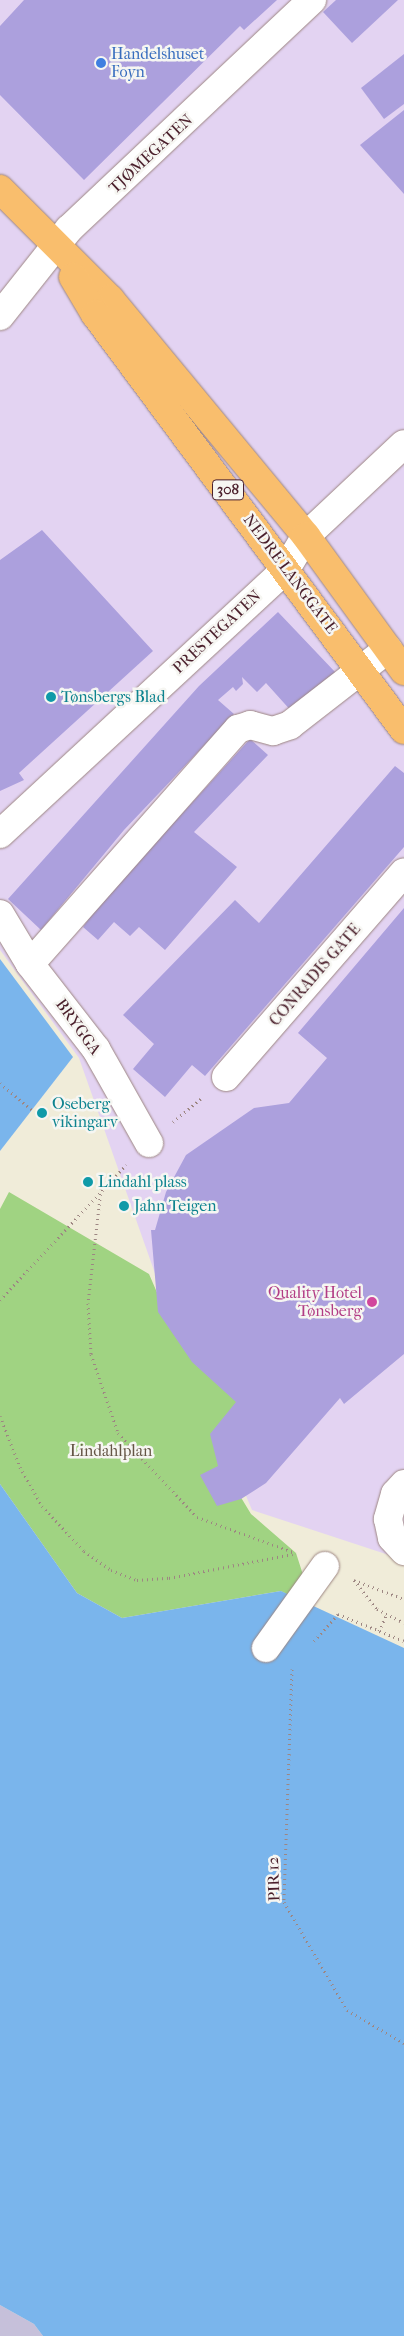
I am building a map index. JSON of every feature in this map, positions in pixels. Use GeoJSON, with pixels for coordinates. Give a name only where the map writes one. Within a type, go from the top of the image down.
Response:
{"type":"FeatureCollection","features":[{"type":"Feature","properties":{"kind":"main road","name":"NEDRE LANGGATE"},"geometry":{"type":"LineString","coordinates":[[0,189],[56,248],[110,299],[306,536],[404,671]]}},
{"type":"Feature","properties":{"kind":"main road","name":"NEDRE LANGGATE"},"geometry":{"type":"LineString","coordinates":[[56,248],[95,314],[360,668],[404,730]]}},
{"type":"Feature","properties":{"kind":"street","name":"TJØMEGATEN"},"geometry":{"type":"LineString","coordinates":[[0,316],[56,248],[69,229],[312,0]]}},
{"type":"Feature","properties":{"kind":"street","name":"PRESTEGATEN"},"geometry":{"type":"LineString","coordinates":[[0,834],[286,569],[306,536],[404,444]]}},
{"type":"Feature","properties":{"kind":"street"},"geometry":{"type":"LineString","coordinates":[[30,964],[238,729],[250,725],[273,732],[290,725],[360,668],[388,650]]}},
{"type":"Feature","properties":{"kind":"street","name":"CONRADIS GATE"},"geometry":{"type":"LineString","coordinates":[[226,1077],[404,872]]}},
{"type":"Feature","properties":{"kind":"street","name":"BRYGGA"},"geometry":{"type":"LineString","coordinates":[[0,914],[30,964],[96,1049],[149,1143]]}},
{"type":"Feature","properties":{"kind":"street"},"geometry":{"type":"LineString","coordinates":[[404,1484],[395,1494],[388,1519],[392,1538],[404,1551]]}},
{"type":"Feature","properties":{"kind":"street"},"geometry":{"type":"LineString","coordinates":[[266,1648],[325,1566]]}},
{"type":"Feature","properties":{"kind":"path"},"geometry":{"type":"LineString","coordinates":[[0,1300],[101,1190],[149,1143],[226,1077]]}},
{"type":"Feature","properties":{"kind":"path"},"geometry":{"type":"LineString","coordinates":[[0,1083],[32,1110]]}},
{"type":"Feature","properties":{"kind":"path"},"geometry":{"type":"LineString","coordinates":[[0,1416],[20,1468],[42,1506],[84,1551],[110,1570],[137,1580],[169,1578],[296,1553],[197,1517],[118,1433],[92,1354],[88,1303],[101,1190]]}},
{"type":"Feature","properties":{"kind":"path"},"geometry":{"type":"LineString","coordinates":[[404,1598],[354,1580],[386,1616],[404,1623]]}},
{"type":"Feature","properties":{"kind":"path"},"geometry":{"type":"LineString","coordinates":[[312,1643],[338,1614],[404,1641]]}},
{"type":"Feature","properties":{"kind":"path"},"geometry":{"type":"LineString","coordinates":[[379,1631],[386,1616]]}},
{"type":"Feature","properties":{"kind":"path","name":"PIR 12"},"geometry":{"type":"LineString","coordinates":[[292,1665],[284,1902],[347,2010],[404,2043]]}},
{"type":"Feature","properties":{"kind":"shaded area"},"geometry":{"type":"Polygon","coordinates":[[[0,0],[404,0],[404,1560],[252,1510],[169,1313],[79,1058],[0,950],[0,0]]]}},
{"type":"Feature","properties":{"kind":"shaded area"},"geometry":{"type":"Polygon","coordinates":[[[0,2305],[34,2324],[43,2336],[0,2336],[0,2305]]]}},
{"type":"Feature","properties":{"kind":"green space","name":"Lindahlplan"},"geometry":{"type":"Polygon","coordinates":[[[9,1192],[149,1274],[175,1334],[246,1411],[228,1476],[251,1514],[296,1553],[314,1609],[281,1591],[122,1618],[77,1593],[0,1484],[0,1209],[9,1192]]]}},
{"type":"Feature","properties":{"kind":"water"},"geometry":{"type":"Polygon","coordinates":[[[0,959],[73,1057],[0,1151],[0,959]]]}},
{"type":"Feature","properties":{"kind":"water"},"geometry":{"type":"Polygon","coordinates":[[[0,1484],[77,1593],[122,1618],[281,1591],[404,1648],[404,2336],[43,2336],[34,2324],[0,2305],[0,1484]]]}},
{"type":"Feature","properties":{"kind":"building","name":"Handelshuset Foyn"},"geometry":{"type":"Polygon","coordinates":[[[24,0],[277,0],[244,30],[240,26],[84,180],[0,95],[0,26],[24,0]]]}},
{"type":"Feature","properties":{"kind":"building"},"geometry":{"type":"Polygon","coordinates":[[[336,0],[398,0],[352,43],[323,12],[336,0]]]}},
{"type":"Feature","properties":{"kind":"building"},"geometry":{"type":"Polygon","coordinates":[[[404,54],[404,104],[384,119],[361,88],[404,54]]]}},
{"type":"Feature","properties":{"kind":"building"},"geometry":{"type":"Polygon","coordinates":[[[404,110],[404,194],[360,145],[404,110]]]}},
{"type":"Feature","properties":{"kind":"building","name":"Tønsbergs Blad"},"geometry":{"type":"Polygon","coordinates":[[[42,530],[153,651],[19,773],[24,780],[0,791],[0,560],[42,530]]]}},
{"type":"Feature","properties":{"kind":"building"},"geometry":{"type":"Polygon","coordinates":[[[278,612],[336,673],[293,713],[266,683],[257,692],[242,677],[243,684],[236,691],[233,687],[218,700],[234,714],[124,830],[41,930],[8,899],[199,686],[278,612]]]}},
{"type":"Feature","properties":{"kind":"building"},"geometry":{"type":"Polygon","coordinates":[[[250,739],[268,755],[194,832],[237,867],[165,950],[139,927],[130,936],[114,922],[98,940],[83,927],[97,907],[250,739]]]}},
{"type":"Feature","properties":{"kind":"building"},"geometry":{"type":"Polygon","coordinates":[[[395,766],[404,773],[404,847],[205,1076],[192,1065],[165,1097],[133,1069],[154,1044],[123,1015],[235,900],[259,923],[395,766]]]}},
{"type":"Feature","properties":{"kind":"building","name":"Quality Hotel Tønsberg"},"geometry":{"type":"Polygon","coordinates":[[[404,908],[404,1354],[344,1404],[340,1398],[266,1483],[241,1499],[217,1506],[200,1475],[218,1466],[210,1434],[236,1402],[192,1362],[158,1312],[151,1230],[155,1230],[166,1192],[186,1155],[254,1108],[289,1103],[327,1058],[298,1033],[404,908]]]}},
{"type":"Feature","properties":{"kind":"place","name":"Handelshuset Foyn"},"geometry":{"type":"Point","coordinates":[101,63]}},
{"type":"Feature","properties":{"kind":"place","name":"Tønsbergs Blad"},"geometry":{"type":"Point","coordinates":[51,697]}},
{"type":"Feature","properties":{"kind":"place","name":"Oseberg vikingarv"},"geometry":{"type":"Point","coordinates":[42,1113]}},
{"type":"Feature","properties":{"kind":"place","name":"Lindahl plass"},"geometry":{"type":"Point","coordinates":[88,1182]}},
{"type":"Feature","properties":{"kind":"place","name":"Jahn Teigen"},"geometry":{"type":"Point","coordinates":[124,1206]}},
{"type":"Feature","properties":{"kind":"place","name":"Quality Hotel Tønsberg"},"geometry":{"type":"Point","coordinates":[372,1302]}}]}
